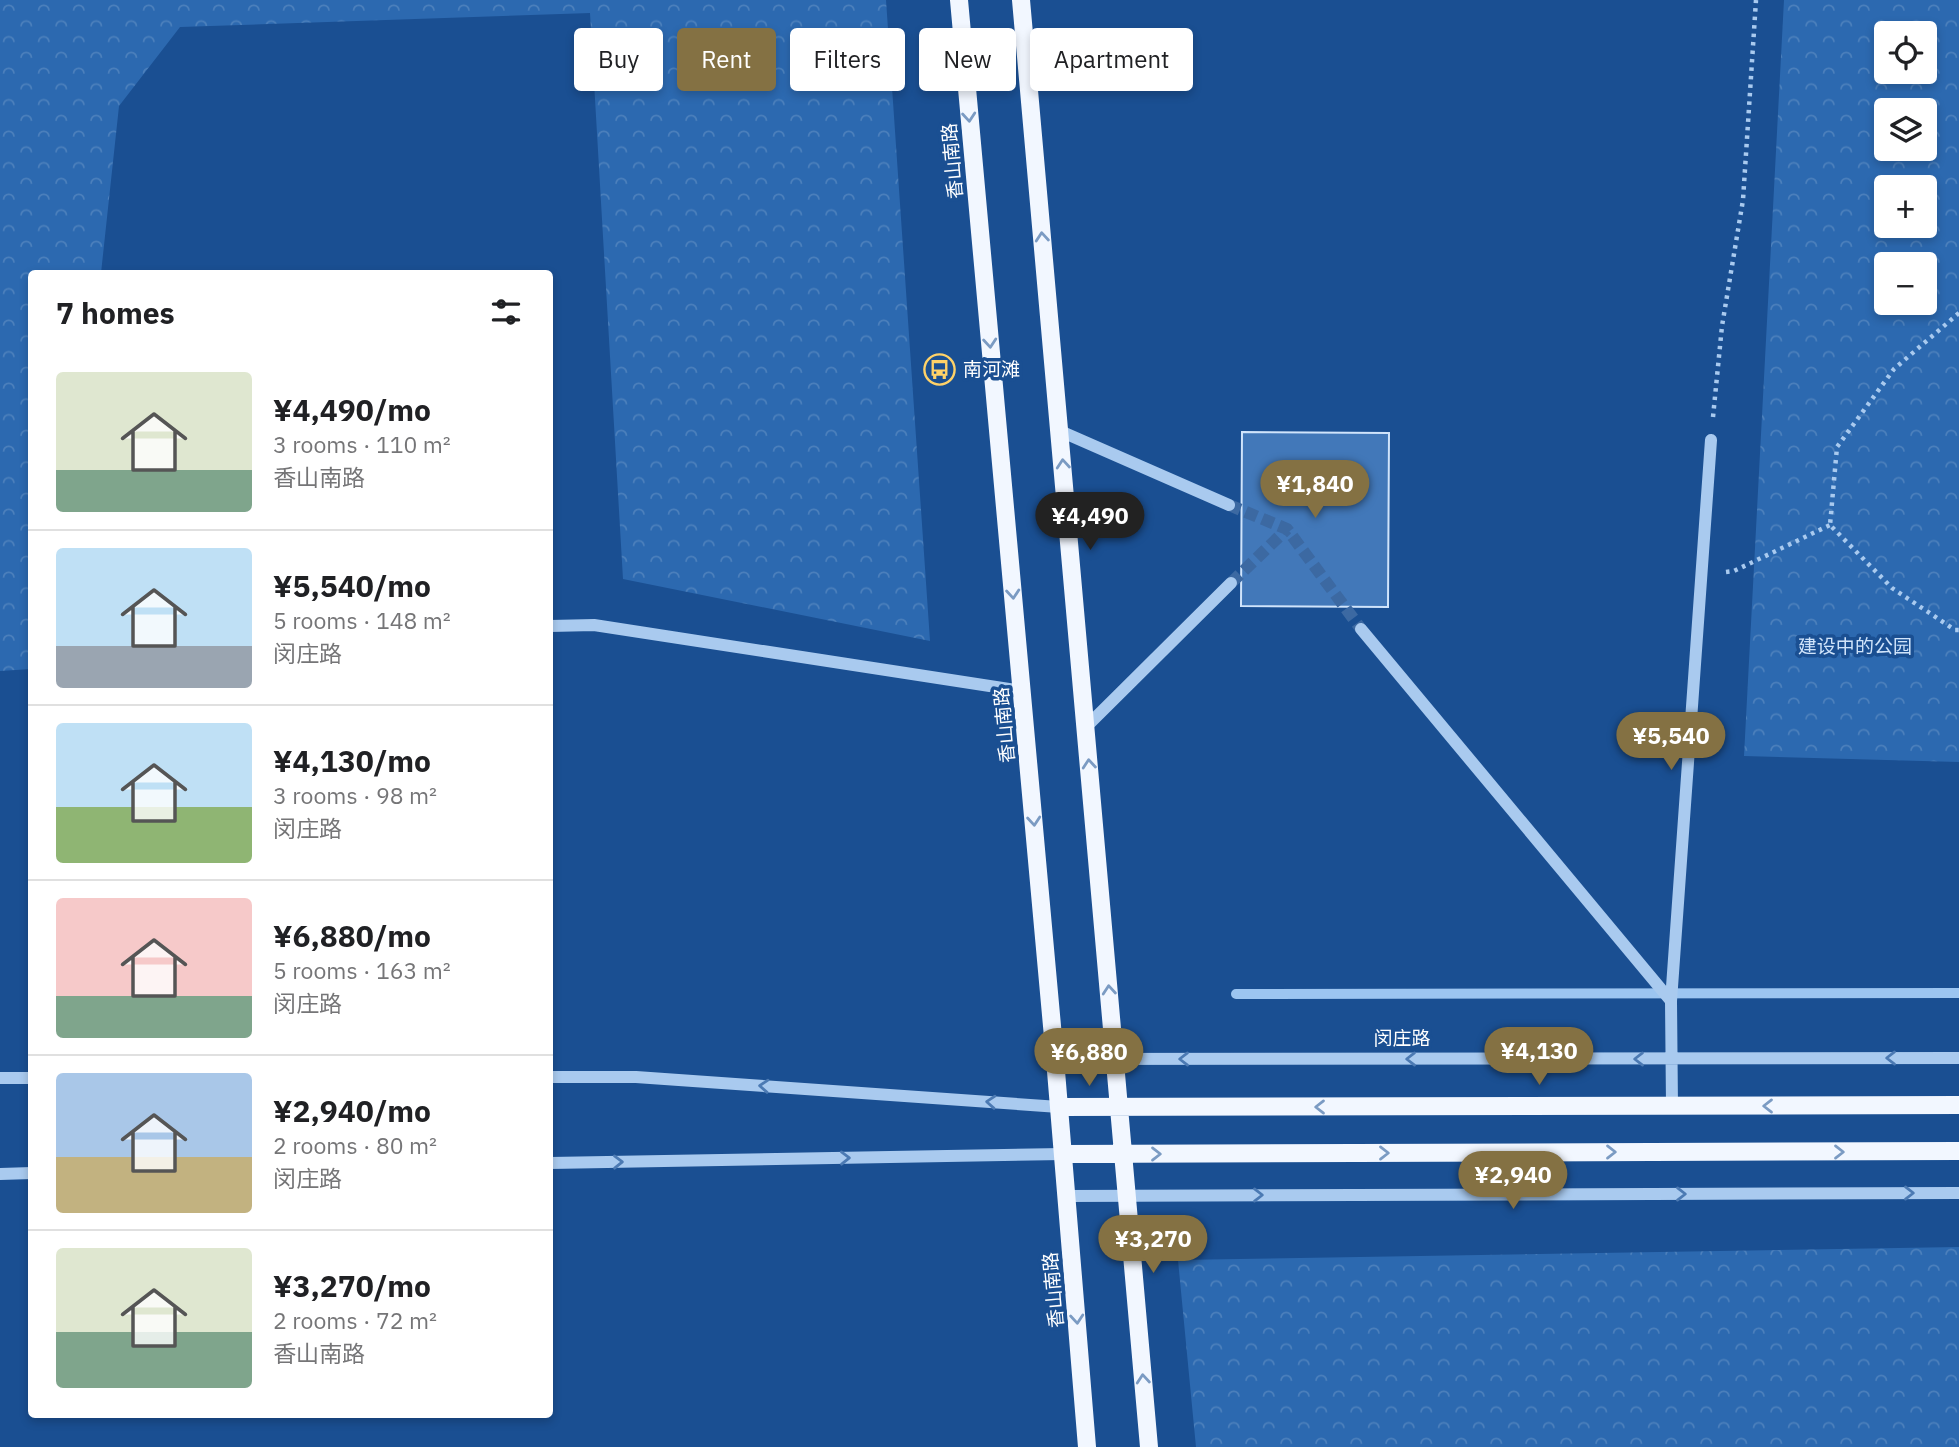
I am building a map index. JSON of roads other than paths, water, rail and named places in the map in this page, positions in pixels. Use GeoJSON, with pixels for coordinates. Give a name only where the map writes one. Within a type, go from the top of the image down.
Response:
{"type":"FeatureCollection","features":[{"type":"Feature","properties":{"kind":"main road","name":"香山南路"},"geometry":{"type":"LineString","coordinates":[[959,0],[1055,1059],[1087,1447]]}},
{"type":"Feature","properties":{"kind":"main road"},"geometry":{"type":"LineString","coordinates":[[1021,0],[1149,1447]]}},
{"type":"Feature","properties":{"kind":"main road"},"geometry":{"type":"LineString","coordinates":[[1059,1107],[1959,1105]]}},
{"type":"Feature","properties":{"kind":"main road"},"geometry":{"type":"LineString","coordinates":[[1063,1154],[1959,1152]]}},
{"type":"Feature","properties":{"kind":"street"},"geometry":{"type":"LineString","coordinates":[[1060,431],[1229,505]]}},
{"type":"Feature","properties":{"kind":"street"},"geometry":{"type":"LineString","coordinates":[[1672,1106],[1671,1001],[1711,440]]}},
{"type":"Feature","properties":{"kind":"street"},"geometry":{"type":"LineString","coordinates":[[1086,727],[1231,583]]}},
{"type":"Feature","properties":{"kind":"street"},"geometry":{"type":"LineString","coordinates":[[553,625],[594,625],[1022,691]]}},
{"type":"Feature","properties":{"kind":"street"},"geometry":{"type":"LineString","coordinates":[[1361,629],[1671,1001]]}},
{"type":"Feature","properties":{"kind":"street","name":"闵庄路"},"geometry":{"type":"LineString","coordinates":[[1055,1059],[1959,1058]]}},
{"type":"Feature","properties":{"kind":"street"},"geometry":{"type":"LineString","coordinates":[[553,1077],[636,1077],[1059,1107]]}},
{"type":"Feature","properties":{"kind":"street"},"geometry":{"type":"LineString","coordinates":[[0,1078],[28,1078]]}},
{"type":"Feature","properties":{"kind":"street"},"geometry":{"type":"LineString","coordinates":[[553,1163],[1063,1154]]}},
{"type":"Feature","properties":{"kind":"street"},"geometry":{"type":"LineString","coordinates":[[0,1174],[28,1173]]}},
{"type":"Feature","properties":{"kind":"street"},"geometry":{"type":"LineString","coordinates":[[1067,1196],[1959,1193]]}},
{"type":"Feature","properties":{"kind":"waterway"},"geometry":{"type":"LineString","coordinates":[[1236,994],[1959,993]]}},
{"type":"Feature","properties":{"kind":"tunnel"},"geometry":{"type":"LineString","coordinates":[[1229,505],[1287,529],[1361,629]]}},
{"type":"Feature","properties":{"kind":"tunnel"},"geometry":{"type":"LineString","coordinates":[[1231,583],[1287,529]]}},
{"type":"Feature","properties":{"kind":"place","name":"南河滩"},"geometry":{"type":"Point","coordinates":[940,369]}},
{"type":"Feature","properties":{"kind":"park label","name":"建设中的公园"},"geometry":{"type":"Point","coordinates":[1855,646]}}]}
